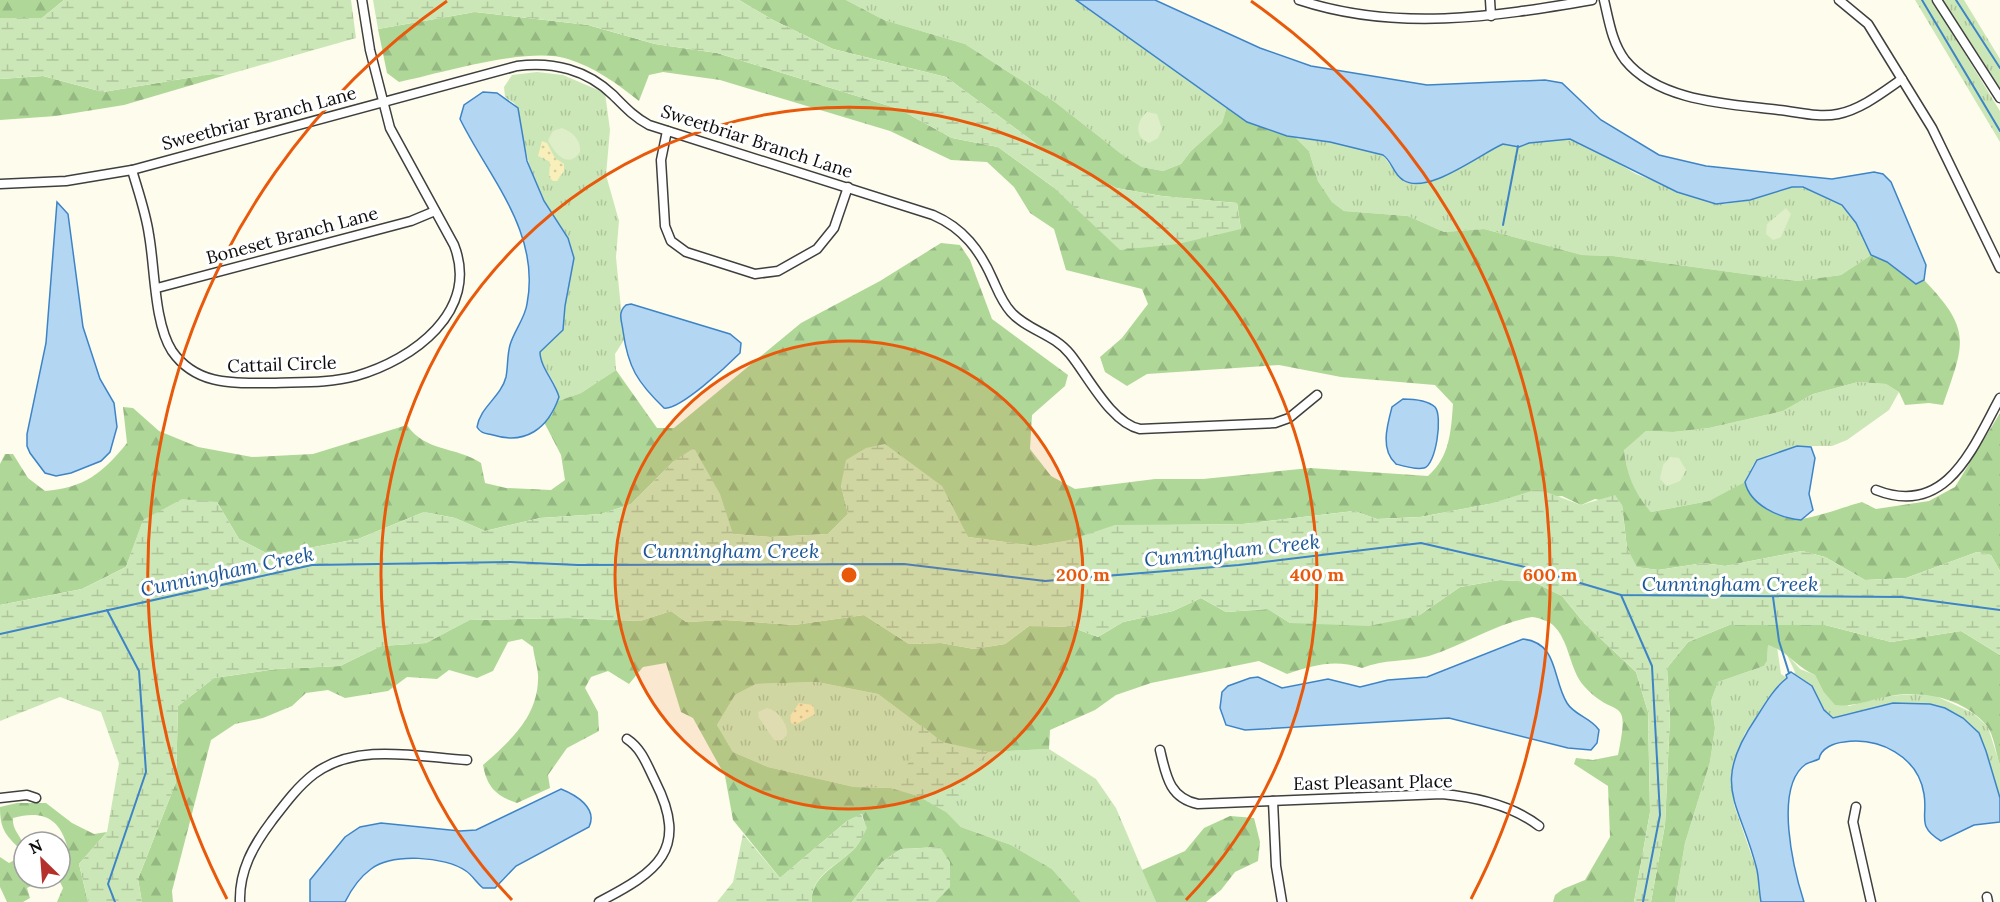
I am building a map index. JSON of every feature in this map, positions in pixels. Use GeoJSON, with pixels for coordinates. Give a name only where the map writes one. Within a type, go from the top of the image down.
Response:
{"type":"FeatureCollection","features":[{"type":"Feature","properties":{"kind":"street","name":"Cattail Circle"},"geometry":{"type":"LineString","coordinates":[[132,170],[149,233],[167,341],[182,363],[200,376],[221,383],[327,381],[356,376],[388,364],[421,343],[444,321],[456,301],[460,283],[460,263],[454,245],[398,143],[383,102],[370,51],[362,0]]}},
{"type":"Feature","properties":{"kind":"street"},"geometry":{"type":"LineString","coordinates":[[1299,0],[1338,10],[1396,19],[1447,20],[1491,16],[1592,0]]}},
{"type":"Feature","properties":{"kind":"street"},"geometry":{"type":"LineString","coordinates":[[1490,0],[1491,16]]}},
{"type":"Feature","properties":{"kind":"street"},"geometry":{"type":"LineString","coordinates":[[1604,0],[1612,35],[1626,61],[1640,74],[1668,89],[1695,98],[1835,114],[1858,107],[1902,79]]}},
{"type":"Feature","properties":{"kind":"street"},"geometry":{"type":"LineString","coordinates":[[1839,0],[1868,24],[1942,145],[2000,268]]}},
{"type":"Feature","properties":{"kind":"street"},"geometry":{"type":"LineString","coordinates":[[1937,0],[2000,98]]}},
{"type":"Feature","properties":{"kind":"street","name":"Sweetbriar Branch Lane"},"geometry":{"type":"LineString","coordinates":[[0,184],[66,181],[132,170],[517,66],[547,64],[586,76],[600,84],[639,120],[667,131],[933,214],[957,228],[977,248],[1010,311],[1068,352],[1116,416],[1127,425],[1140,429],[1275,423],[1289,418],[1317,396]]}},
{"type":"Feature","properties":{"kind":"street"},"geometry":{"type":"LineString","coordinates":[[667,131],[661,160],[666,226],[671,240],[686,252],[755,274],[778,271],[817,249],[834,228],[848,188]]}},
{"type":"Feature","properties":{"kind":"street","name":"Boneset Branch Lane"},"geometry":{"type":"LineString","coordinates":[[157,288],[411,221],[435,211]]}},
{"type":"Feature","properties":{"kind":"street"},"geometry":{"type":"LineString","coordinates":[[1876,490],[1910,496],[1933,490],[1945,483],[1963,464],[2000,398]]}},
{"type":"Feature","properties":{"kind":"street"},"geometry":{"type":"LineString","coordinates":[[599,902],[635,883],[651,871],[663,854],[669,836],[669,817],[661,793],[639,750],[627,740]]}},
{"type":"Feature","properties":{"kind":"street","name":"East Pleasant Place"},"geometry":{"type":"LineString","coordinates":[[1160,750],[1171,788],[1190,802],[1458,796],[1523,813],[1539,826]]}},
{"type":"Feature","properties":{"kind":"street"},"geometry":{"type":"LineString","coordinates":[[240,902],[244,869],[254,847],[302,784],[323,768],[351,757],[375,754],[467,760]]}},
{"type":"Feature","properties":{"kind":"street"},"geometry":{"type":"LineString","coordinates":[[0,798],[27,795],[36,798]]}},
{"type":"Feature","properties":{"kind":"street"},"geometry":{"type":"LineString","coordinates":[[1273,801],[1276,866],[1282,902]]}},
{"type":"Feature","properties":{"kind":"street"},"geometry":{"type":"LineString","coordinates":[[1856,807],[1853,822],[1871,902]]}},
{"type":"Feature","properties":{"kind":"green space"},"geometry":{"type":"Polygon","coordinates":[[[0,0],[64,0],[42,18],[0,18],[0,0]]]}},
{"type":"Feature","properties":{"kind":"green space"},"geometry":{"type":"Polygon","coordinates":[[[64,0],[351,0],[356,38],[226,75],[212,74],[103,92],[43,76],[0,79],[0,18],[42,18],[64,0]]]}},
{"type":"Feature","properties":{"kind":"green space"},"geometry":{"type":"Polygon","coordinates":[[[373,0],[739,0],[773,20],[833,49],[946,77],[1042,148],[1116,188],[1162,196],[1237,203],[1241,229],[1178,244],[1120,250],[1053,187],[998,147],[952,138],[899,109],[717,53],[655,44],[588,25],[475,12],[378,29],[373,0]]]}},
{"type":"Feature","properties":{"kind":"green space"},"geometry":{"type":"Polygon","coordinates":[[[739,0],[846,0],[884,20],[965,44],[1055,102],[1124,156],[1142,167],[1163,171],[1181,164],[1191,151],[1222,123],[1227,106],[1247,122],[1296,138],[1309,151],[1318,181],[1332,202],[1344,211],[1408,216],[1444,232],[1484,229],[1582,255],[1613,256],[1797,281],[1841,275],[1871,255],[1887,262],[1916,284],[1924,280],[1951,312],[1957,326],[1960,338],[1959,352],[1943,405],[1929,403],[1905,405],[1899,392],[1886,384],[1858,382],[1813,394],[1783,411],[1709,428],[1673,432],[1646,431],[1624,450],[1629,476],[1640,498],[1651,512],[1709,501],[1745,482],[1747,489],[1757,502],[1771,512],[1794,519],[1817,516],[1862,502],[1876,509],[1929,501],[1955,487],[2000,413],[2000,571],[1991,555],[1977,552],[1906,578],[1865,580],[1825,557],[1802,551],[1725,566],[1704,563],[1658,570],[1636,567],[1627,548],[1622,505],[1595,499],[1581,505],[1562,496],[1489,504],[1420,517],[1377,519],[1354,511],[1243,524],[1167,525],[1035,546],[968,537],[955,515],[841,485],[848,514],[828,534],[770,537],[733,534],[674,461],[631,504],[601,514],[540,518],[485,531],[455,518],[424,512],[358,539],[270,555],[239,539],[217,502],[143,521],[126,567],[82,589],[0,605],[0,464],[5,454],[13,454],[28,478],[45,491],[82,482],[101,471],[127,443],[123,407],[133,408],[159,431],[198,447],[252,457],[313,454],[407,425],[422,440],[481,463],[485,483],[506,488],[551,490],[565,480],[561,455],[544,422],[552,415],[558,401],[581,393],[616,370],[657,428],[674,428],[801,323],[880,281],[941,243],[960,245],[970,260],[992,319],[1068,375],[1065,386],[1032,415],[1030,449],[1051,476],[1075,489],[1155,479],[1203,479],[1310,468],[1428,476],[1441,461],[1450,434],[1453,404],[1435,385],[1341,377],[1279,365],[1147,374],[1127,386],[1105,372],[1100,357],[1122,338],[1148,304],[1142,289],[1066,270],[1054,229],[1030,213],[1014,187],[987,162],[951,160],[890,131],[720,80],[663,72],[649,75],[639,101],[596,71],[568,59],[551,56],[508,58],[399,82],[387,73],[378,29],[475,12],[588,25],[655,44],[717,53],[899,109],[952,138],[998,147],[1053,187],[1241,229],[1237,203],[1162,196],[1116,188],[1042,148],[946,77],[833,49],[773,20],[739,0]]]}},
{"type":"Feature","properties":{"kind":"green space"},"geometry":{"type":"Polygon","coordinates":[[[846,0],[1076,0],[1227,106],[1222,123],[1191,151],[1181,164],[1163,171],[1142,167],[1124,156],[1055,102],[965,44],[884,20],[846,0]]]}},
{"type":"Feature","properties":{"kind":"green space"},"geometry":{"type":"Polygon","coordinates":[[[1915,0],[1932,0],[2000,111],[2000,142],[1915,0]]]}},
{"type":"Feature","properties":{"kind":"green space"},"geometry":{"type":"Polygon","coordinates":[[[1943,0],[1964,0],[2000,59],[2000,88],[1943,0]]]}},
{"type":"Feature","properties":{"kind":"green space"},"geometry":{"type":"Polygon","coordinates":[[[537,72],[563,75],[605,93],[610,130],[606,175],[619,221],[616,257],[624,340],[615,354],[616,370],[581,393],[558,401],[556,387],[543,364],[540,352],[563,330],[574,258],[568,238],[544,201],[530,168],[515,104],[505,97],[504,87],[512,75],[537,72]]]}},
{"type":"Feature","properties":{"kind":"green space"},"geometry":{"type":"Polygon","coordinates":[[[212,74],[226,75],[124,105],[56,116],[0,120],[0,79],[43,76],[103,92],[212,74]]]}},
{"type":"Feature","properties":{"kind":"green space"},"geometry":{"type":"Polygon","coordinates":[[[1147,112],[1157,114],[1162,129],[1158,138],[1149,143],[1141,137],[1138,129],[1147,112]]]}},
{"type":"Feature","properties":{"kind":"green space"},"geometry":{"type":"Polygon","coordinates":[[[562,128],[578,140],[580,152],[571,160],[562,158],[548,140],[553,131],[562,128]]]}},
{"type":"Feature","properties":{"kind":"green space"},"geometry":{"type":"Polygon","coordinates":[[[1296,138],[1330,142],[1383,155],[1397,175],[1415,184],[1438,179],[1503,144],[1523,146],[1529,143],[1570,139],[1592,148],[1636,174],[1708,202],[1724,204],[1750,200],[1792,187],[1809,189],[1842,205],[1856,223],[1871,255],[1841,275],[1797,281],[1613,256],[1582,255],[1484,229],[1444,232],[1408,216],[1344,211],[1332,202],[1318,181],[1309,151],[1296,138]]]}},
{"type":"Feature","properties":{"kind":"green space"},"geometry":{"type":"Polygon","coordinates":[[[1786,208],[1791,214],[1781,237],[1773,240],[1766,234],[1767,224],[1786,208]]]}},
{"type":"Feature","properties":{"kind":"green space"},"geometry":{"type":"Polygon","coordinates":[[[1858,382],[1886,384],[1899,392],[1889,410],[1847,440],[1832,446],[1804,446],[1768,455],[1753,465],[1745,482],[1709,501],[1651,512],[1635,491],[1624,449],[1646,431],[1673,432],[1709,428],[1783,411],[1813,394],[1858,382]]]}},
{"type":"Feature","properties":{"kind":"green space"},"geometry":{"type":"Polygon","coordinates":[[[885,444],[942,486],[968,537],[1035,546],[1070,540],[1115,525],[1243,524],[1354,511],[1377,519],[1420,517],[1489,504],[1538,489],[1581,505],[1615,495],[1622,505],[1627,548],[1637,567],[1658,570],[1704,563],[1725,566],[1802,551],[1825,557],[1865,580],[1906,578],[1977,552],[1991,555],[2000,571],[2000,655],[1961,631],[1891,642],[1825,625],[1729,625],[1688,642],[1667,668],[1670,716],[1665,825],[1651,902],[1634,902],[1650,812],[1648,712],[1636,672],[1584,623],[1562,596],[1534,582],[1500,580],[1460,587],[1418,616],[1369,626],[1290,623],[1268,609],[1226,612],[1201,598],[1173,611],[1123,622],[1098,637],[1071,627],[1029,626],[1005,644],[974,649],[941,643],[909,644],[864,615],[794,625],[725,620],[686,622],[671,611],[640,621],[568,618],[470,620],[426,643],[381,646],[340,666],[277,669],[214,678],[178,706],[176,782],[138,879],[142,902],[88,902],[79,864],[107,832],[119,763],[101,712],[60,697],[0,721],[0,605],[82,589],[126,567],[143,520],[182,499],[217,502],[239,539],[270,555],[358,539],[424,512],[455,518],[485,531],[540,518],[601,514],[631,504],[674,461],[694,448],[720,494],[733,534],[770,537],[828,534],[848,514],[841,485],[846,460],[866,448],[885,444]]]}},
{"type":"Feature","properties":{"kind":"green space"},"geometry":{"type":"Polygon","coordinates":[[[1670,457],[1679,458],[1686,470],[1680,481],[1667,486],[1660,479],[1663,465],[1670,457]]]}},
{"type":"Feature","properties":{"kind":"green space"},"geometry":{"type":"Polygon","coordinates":[[[1500,580],[1534,582],[1562,596],[1584,623],[1636,672],[1648,712],[1650,812],[1634,902],[1553,902],[1555,895],[1563,889],[1585,880],[1610,837],[1608,786],[1574,764],[1576,758],[1593,760],[1618,755],[1623,722],[1618,710],[1595,697],[1584,686],[1575,672],[1563,639],[1553,625],[1532,617],[1506,624],[1421,658],[1378,663],[1362,668],[1352,665],[1324,664],[1287,674],[1259,661],[1151,683],[1116,695],[1095,710],[1050,730],[1049,749],[988,752],[964,749],[942,742],[878,694],[817,682],[756,684],[735,695],[717,725],[733,752],[768,767],[854,787],[891,788],[918,796],[946,812],[961,827],[1011,845],[1052,869],[1081,902],[935,902],[950,886],[940,847],[901,849],[882,862],[852,902],[812,902],[813,893],[820,878],[848,855],[859,842],[866,828],[862,814],[847,821],[780,878],[733,820],[725,776],[693,718],[681,712],[666,663],[643,667],[629,684],[608,671],[591,677],[585,688],[598,712],[599,731],[567,748],[548,775],[550,788],[517,803],[510,800],[498,794],[490,785],[483,765],[512,738],[533,706],[538,672],[533,647],[522,639],[508,642],[493,671],[477,678],[449,670],[437,679],[407,677],[388,691],[345,698],[328,690],[306,693],[292,706],[263,718],[235,724],[211,740],[172,891],[173,902],[142,902],[138,879],[176,782],[178,706],[214,678],[277,669],[340,666],[381,646],[426,643],[469,620],[568,618],[640,621],[671,611],[686,622],[725,620],[794,625],[864,615],[909,644],[941,643],[974,649],[1005,644],[1029,626],[1071,627],[1098,637],[1123,622],[1173,611],[1201,598],[1226,612],[1268,609],[1290,623],[1418,616],[1460,587],[1500,580]]]}},
{"type":"Feature","properties":{"kind":"green space"},"geometry":{"type":"Polygon","coordinates":[[[1729,625],[1825,625],[1891,642],[1961,631],[2000,655],[2000,765],[1987,726],[1966,708],[1940,698],[1912,694],[1835,705],[1823,691],[1815,675],[1781,651],[1768,645],[1767,661],[1764,666],[1718,682],[1711,701],[1715,728],[1710,762],[1685,843],[1675,902],[1651,902],[1665,825],[1670,716],[1667,668],[1688,642],[1729,625]]]}},
{"type":"Feature","properties":{"kind":"green space"},"geometry":{"type":"Polygon","coordinates":[[[1768,644],[1777,647],[1781,674],[1787,678],[1778,686],[1745,733],[1731,773],[1734,805],[1757,871],[1761,902],[1675,902],[1685,843],[1710,762],[1715,728],[1711,701],[1718,682],[1764,666],[1767,661],[1768,644]]]}},
{"type":"Feature","properties":{"kind":"green space"},"geometry":{"type":"Polygon","coordinates":[[[1786,653],[1800,669],[1815,675],[1823,691],[1849,706],[1887,696],[1929,693],[1973,713],[1988,727],[2000,765],[2000,798],[1986,751],[1946,708],[1930,704],[1893,703],[1833,718],[1827,714],[1807,683],[1793,676],[1795,672],[1786,653]]]}},
{"type":"Feature","properties":{"kind":"green space"},"geometry":{"type":"Polygon","coordinates":[[[817,682],[878,694],[942,742],[988,752],[1049,749],[1096,779],[1116,808],[1156,902],[1081,902],[1052,869],[1011,845],[961,827],[945,812],[891,788],[854,787],[768,767],[733,752],[717,725],[735,695],[756,684],[817,682]]]}},
{"type":"Feature","properties":{"kind":"green space"},"geometry":{"type":"Polygon","coordinates":[[[767,708],[775,712],[784,722],[787,735],[782,740],[774,740],[759,718],[758,712],[767,708]]]}},
{"type":"Feature","properties":{"kind":"green space"},"geometry":{"type":"Polygon","coordinates":[[[921,725],[942,742],[988,752],[975,765],[958,798],[946,812],[918,796],[891,788],[909,762],[921,725]]]}},
{"type":"Feature","properties":{"kind":"green space"},"geometry":{"type":"Polygon","coordinates":[[[17,803],[46,803],[72,823],[94,834],[107,832],[79,864],[88,902],[57,902],[62,890],[72,890],[72,830],[60,830],[55,823],[41,816],[24,816],[13,818],[16,830],[12,830],[12,841],[3,828],[0,807],[17,803]]]}},
{"type":"Feature","properties":{"kind":"green space"},"geometry":{"type":"Polygon","coordinates":[[[861,814],[867,828],[858,845],[820,878],[813,893],[812,902],[717,902],[733,882],[743,834],[780,878],[847,821],[861,814]]]}},
{"type":"Feature","properties":{"kind":"green space"},"geometry":{"type":"Polygon","coordinates":[[[1230,816],[1254,818],[1260,842],[1258,861],[1235,872],[1221,890],[1206,902],[1156,902],[1142,870],[1185,851],[1204,828],[1230,816]]]}},
{"type":"Feature","properties":{"kind":"green space"},"geometry":{"type":"Polygon","coordinates":[[[940,847],[950,862],[950,887],[935,902],[852,902],[882,862],[901,849],[940,847]]]}},
{"type":"Feature","properties":{"kind":"green space"},"geometry":{"type":"Polygon","coordinates":[[[0,857],[9,863],[12,861],[12,890],[28,890],[30,898],[23,902],[7,902],[0,887],[0,857]]]}},
{"type":"Feature","properties":{"kind":"sand"},"geometry":{"type":"Polygon","coordinates":[[[542,141],[547,143],[555,158],[564,164],[564,171],[557,181],[549,177],[550,162],[538,156],[542,141]]]}},
{"type":"Feature","properties":{"kind":"sand"},"geometry":{"type":"Polygon","coordinates":[[[799,703],[813,705],[815,714],[795,725],[791,723],[790,716],[799,703]]]}},
{"type":"Feature","properties":{"kind":"water"},"geometry":{"type":"Polygon","coordinates":[[[1076,0],[1155,0],[1260,48],[1311,66],[1427,85],[1545,80],[1562,83],[1601,120],[1659,155],[1706,166],[1832,179],[1874,172],[1883,174],[1891,182],[1926,265],[1924,280],[1916,284],[1887,262],[1871,255],[1856,223],[1842,205],[1803,187],[1792,187],[1750,200],[1716,204],[1677,192],[1570,139],[1529,143],[1519,147],[1503,144],[1453,172],[1426,183],[1403,180],[1383,155],[1330,142],[1287,136],[1247,122],[1076,0]]]}},
{"type":"Feature","properties":{"kind":"water"},"geometry":{"type":"Polygon","coordinates":[[[483,92],[497,93],[518,108],[527,161],[544,201],[568,238],[574,258],[563,330],[540,352],[542,363],[559,397],[549,418],[542,426],[525,436],[515,438],[484,433],[477,427],[482,414],[500,390],[506,377],[510,345],[526,309],[529,278],[527,253],[520,229],[498,184],[460,119],[464,105],[483,92]]]}},
{"type":"Feature","properties":{"kind":"water"},"geometry":{"type":"Polygon","coordinates":[[[57,202],[68,214],[83,327],[100,379],[114,403],[117,427],[110,452],[101,461],[71,473],[56,476],[45,473],[30,453],[27,446],[27,434],[46,343],[57,202]]]}},
{"type":"Feature","properties":{"kind":"water"},"geometry":{"type":"Polygon","coordinates":[[[631,304],[730,334],[741,343],[740,353],[691,395],[671,407],[664,408],[640,382],[628,355],[621,314],[626,305],[631,304]]]}},
{"type":"Feature","properties":{"kind":"water"},"geometry":{"type":"Polygon","coordinates":[[[1403,399],[1428,403],[1435,407],[1437,412],[1438,429],[1435,450],[1428,465],[1424,468],[1396,464],[1388,452],[1386,437],[1392,407],[1403,399]]]}},
{"type":"Feature","properties":{"kind":"water"},"geometry":{"type":"Polygon","coordinates":[[[1797,446],[1811,447],[1815,458],[1809,494],[1813,510],[1801,520],[1775,513],[1759,504],[1745,482],[1757,460],[1797,446]]]}},
{"type":"Feature","properties":{"kind":"water"},"geometry":{"type":"Polygon","coordinates":[[[1523,639],[1543,647],[1553,664],[1567,703],[1599,730],[1597,743],[1591,750],[1568,748],[1449,718],[1245,730],[1226,725],[1220,708],[1222,692],[1228,686],[1250,678],[1258,677],[1282,688],[1328,679],[1360,687],[1388,680],[1427,677],[1523,639]]]}},
{"type":"Feature","properties":{"kind":"water"},"geometry":{"type":"Polygon","coordinates":[[[1791,672],[1812,686],[1824,710],[1833,718],[1893,703],[1930,704],[1945,708],[1963,718],[1979,733],[1986,751],[2000,798],[2000,822],[1974,825],[1941,841],[1928,831],[1925,820],[1924,794],[1920,781],[1914,769],[1905,760],[1883,746],[1857,741],[1836,744],[1825,749],[1819,759],[1806,764],[1796,775],[1790,791],[1789,830],[1795,871],[1804,902],[1761,902],[1757,870],[1737,811],[1731,779],[1734,761],[1742,742],[1770,696],[1791,672]]]}},
{"type":"Feature","properties":{"kind":"water"},"geometry":{"type":"Polygon","coordinates":[[[561,789],[579,799],[588,808],[591,814],[589,827],[516,866],[495,888],[483,888],[466,871],[457,866],[418,858],[392,860],[371,869],[356,884],[345,902],[310,902],[310,880],[345,837],[360,827],[381,823],[460,831],[476,830],[561,789]]]}},
{"type":"Feature","properties":{"kind":"waterway"},"geometry":{"type":"LineString","coordinates":[[1922,0],[2000,131]]}},
{"type":"Feature","properties":{"kind":"waterway"},"geometry":{"type":"LineString","coordinates":[[1956,0],[2000,68]]}},
{"type":"Feature","properties":{"kind":"waterway"},"geometry":{"type":"LineString","coordinates":[[1503,225],[1518,146]]}},
{"type":"Feature","properties":{"kind":"waterway","name":"Cunningham Creek"},"geometry":{"type":"LineString","coordinates":[[0,634],[312,565],[510,562],[578,565],[904,564],[1045,581],[1239,565],[1421,543],[1529,568],[1621,595],[1902,597],[2000,610]]}},
{"type":"Feature","properties":{"kind":"waterway"},"geometry":{"type":"LineString","coordinates":[[1621,595],[1652,666],[1660,815],[1643,902]]}},
{"type":"Feature","properties":{"kind":"waterway"},"geometry":{"type":"LineString","coordinates":[[1773,597],[1779,641],[1789,673]]}},
{"type":"Feature","properties":{"kind":"waterway"},"geometry":{"type":"LineString","coordinates":[[107,610],[139,671],[146,772],[108,884],[115,902]]}}]}
